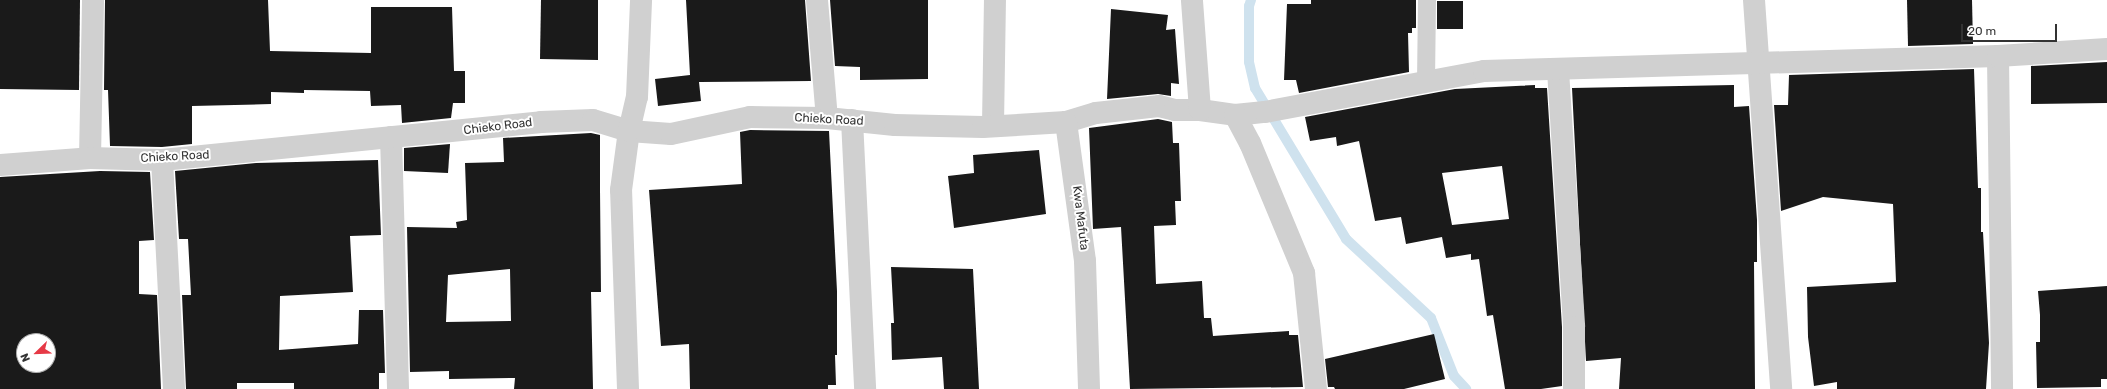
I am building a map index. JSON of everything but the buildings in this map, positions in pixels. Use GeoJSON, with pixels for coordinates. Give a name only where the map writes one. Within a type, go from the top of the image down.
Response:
{"type":"FeatureCollection","features":[{"type":"Feature","properties":{"kind":"street"},"geometry":{"type":"LineString","coordinates":[[90,158],[93,0]]}},
{"type":"Feature","properties":{"kind":"street"},"geometry":{"type":"LineString","coordinates":[[628,389],[621,190],[629,131],[637,97],[641,0]]}},
{"type":"Feature","properties":{"kind":"street"},"geometry":{"type":"LineString","coordinates":[[817,0],[827,118]]}},
{"type":"Feature","properties":{"kind":"street"},"geometry":{"type":"LineString","coordinates":[[995,0],[993,125],[1066,122],[1096,112],[1159,106],[1175,110],[1200,110],[1235,115],[1271,111],[1484,71],[1998,56],[2107,49]]}},
{"type":"Feature","properties":{"kind":"street"},"geometry":{"type":"LineString","coordinates":[[1192,0],[1200,110]]}},
{"type":"Feature","properties":{"kind":"street"},"geometry":{"type":"LineString","coordinates":[[1754,0],[1781,389]]}},
{"type":"Feature","properties":{"kind":"street"},"geometry":{"type":"LineString","coordinates":[[1998,56],[2002,389]]}},
{"type":"Feature","properties":{"kind":"street"},"geometry":{"type":"LineString","coordinates":[[1558,70],[1574,327],[1574,389]]}},
{"type":"Feature","properties":{"kind":"street"},"geometry":{"type":"LineString","coordinates":[[1235,115],[1250,143],[1304,273],[1316,389]]}},
{"type":"Feature","properties":{"kind":"street","name":"Chieko Road"},"geometry":{"type":"LineString","coordinates":[[0,165],[90,158],[162,160],[541,122],[593,120],[629,131],[671,134],[750,117],[827,118],[903,125],[983,127],[993,125]]}},
{"type":"Feature","properties":{"kind":"street"},"geometry":{"type":"LineString","coordinates":[[852,120],[865,389]]}},
{"type":"Feature","properties":{"kind":"street","name":"Kwa Mafuta"},"geometry":{"type":"LineString","coordinates":[[1066,122],[1085,262],[1089,389]]}},
{"type":"Feature","properties":{"kind":"street"},"geometry":{"type":"LineString","coordinates":[[391,137],[398,389]]}},
{"type":"Feature","properties":{"kind":"street"},"geometry":{"type":"LineString","coordinates":[[162,160],[174,389]]}},
{"type":"Feature","properties":{"kind":"lane"},"geometry":{"type":"LineString","coordinates":[[1426,82],[1427,0]]}},
{"type":"Feature","properties":{"kind":"waterway"},"geometry":{"type":"LineString","coordinates":[[1251,0],[1249,6],[1249,62],[1255,88],[1346,239],[1431,318],[1454,376],[1466,389]]}}]}
